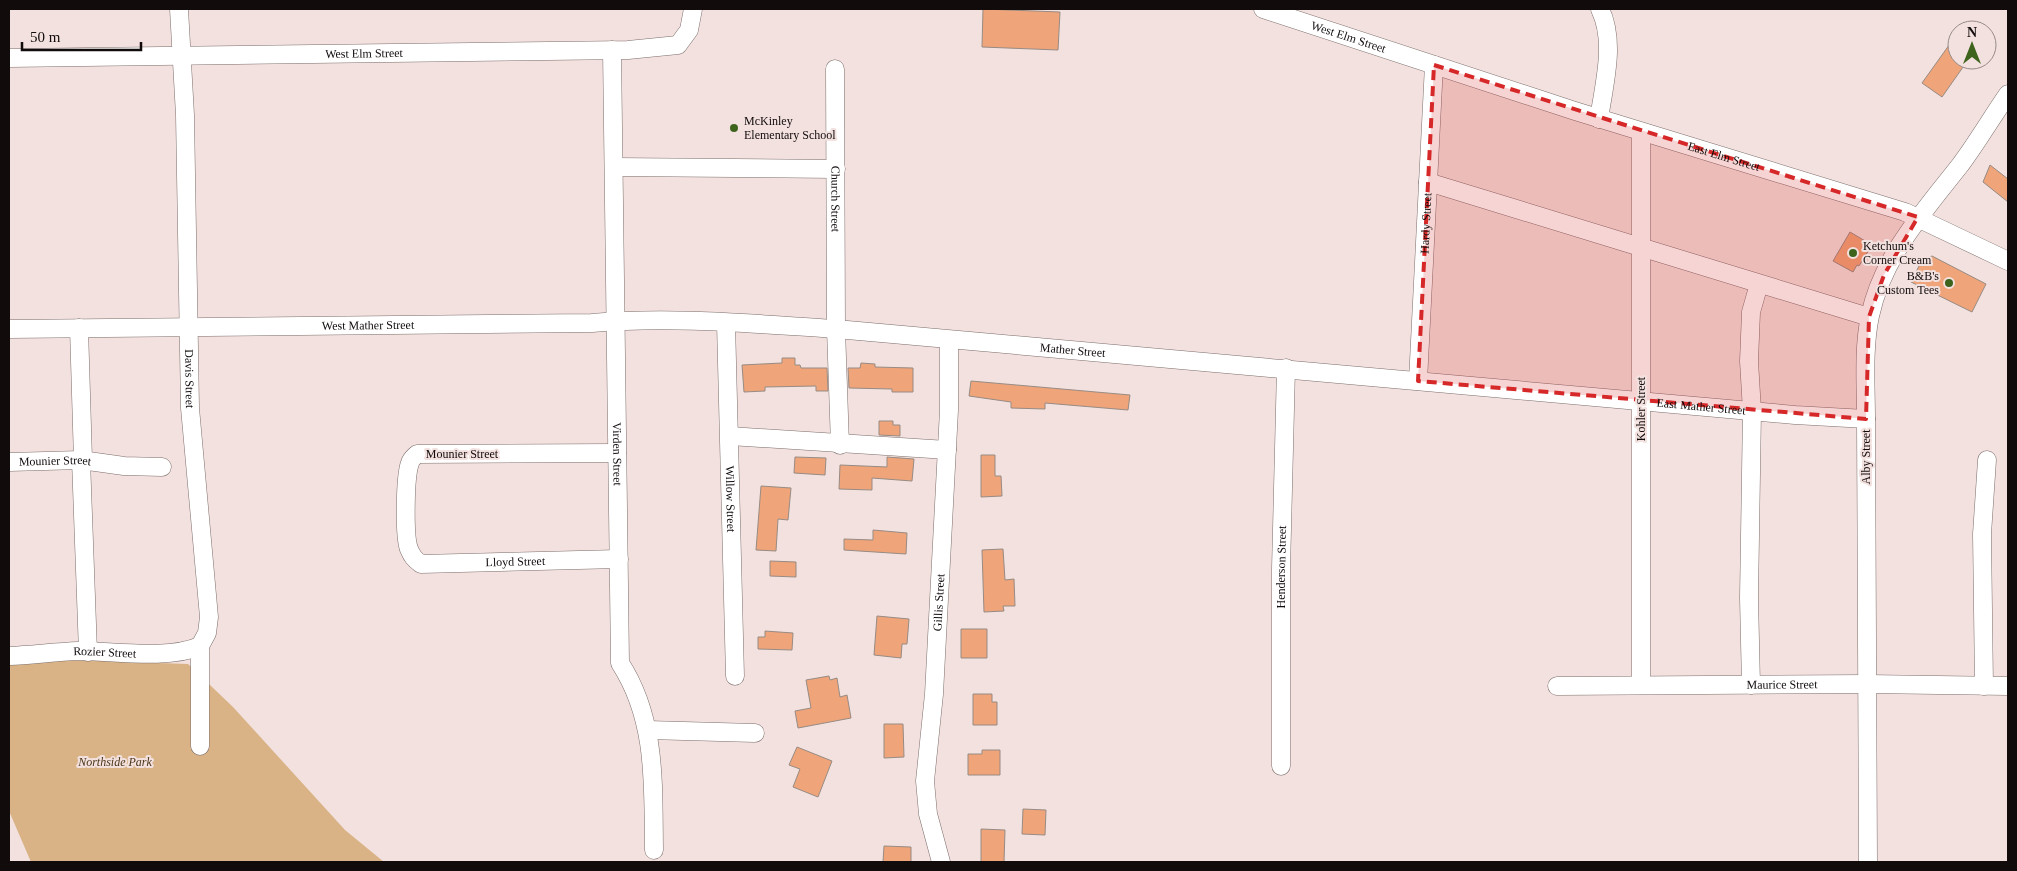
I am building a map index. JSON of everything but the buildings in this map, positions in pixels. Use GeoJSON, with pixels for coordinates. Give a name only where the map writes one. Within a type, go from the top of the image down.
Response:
{"type":"FeatureCollection","features":[{"type":"Feature","properties":{"kind":"street","name":"Davis Street"},"geometry":{"type":"LineString","coordinates":[[179,9],[182,56],[190,408],[209,617],[207,632],[200,646],[200,746]]}},
{"type":"Feature","properties":{"kind":"street","name":"West Elm Street"},"geometry":{"type":"LineString","coordinates":[[9,58],[612,50],[678,45],[689,30],[693,9]]}},
{"type":"Feature","properties":{"kind":"street","name":"West Elm Street"},"geometry":{"type":"LineString","coordinates":[[1263,9],[1434,65]]}},
{"type":"Feature","properties":{"kind":"street"},"geometry":{"type":"LineString","coordinates":[[1599,119],[1608,53],[1603,16],[1600,9]]}},
{"type":"Feature","properties":{"kind":"street","name":"Virden Street"},"geometry":{"type":"LineString","coordinates":[[612,50],[620,663],[632,681],[648,730],[653,768],[654,850]]}},
{"type":"Feature","properties":{"kind":"street","name":"East Elm Street"},"geometry":{"type":"LineString","coordinates":[[1434,65],[1599,119],[1918,217],[2008,261]]}},
{"type":"Feature","properties":{"kind":"street","name":"Hardy Street"},"geometry":{"type":"LineString","coordinates":[[1418,381],[1434,65]]}},
{"type":"Feature","properties":{"kind":"street","name":"Church Street"},"geometry":{"type":"LineString","coordinates":[[835,70],[836,329],[840,445]]}},
{"type":"Feature","properties":{"kind":"street","name":"Alby Street"},"geometry":{"type":"LineString","coordinates":[[1868,862],[1866,419],[1869,317],[1884,275],[1918,217],[1961,163],[2008,94]]}},
{"type":"Feature","properties":{"kind":"street","name":"Kohler Street"},"geometry":{"type":"LineString","coordinates":[[1641,132],[1641,685]]}},
{"type":"Feature","properties":{"kind":"street"},"geometry":{"type":"LineString","coordinates":[[614,167],[836,170]]}},
{"type":"Feature","properties":{"kind":"street"},"geometry":{"type":"LineString","coordinates":[[1428,182],[1641,249],[1869,317]]}},
{"type":"Feature","properties":{"kind":"street"},"geometry":{"type":"LineString","coordinates":[[1752,684],[1749,598],[1752,411],[1749,361],[1751,312],[1760,284]]}},
{"type":"Feature","properties":{"kind":"street","name":"West Mather Street"},"geometry":{"type":"LineString","coordinates":[[9,328],[187,328],[616,321],[634,319],[726,322]]}},
{"type":"Feature","properties":{"kind":"street","name":"Mather Street"},"geometry":{"type":"LineString","coordinates":[[726,322],[836,329],[1418,381]]}},
{"type":"Feature","properties":{"kind":"street","name":"Willow Street"},"geometry":{"type":"LineString","coordinates":[[726,322],[735,676]]}},
{"type":"Feature","properties":{"kind":"street"},"geometry":{"type":"LineString","coordinates":[[79,328],[88,652]]}},
{"type":"Feature","properties":{"kind":"street","name":"Gillis Street"},"geometry":{"type":"LineString","coordinates":[[942,862],[928,814],[925,781],[934,694],[950,381],[949,340]]}},
{"type":"Feature","properties":{"kind":"street","name":"Henderson Street"},"geometry":{"type":"LineString","coordinates":[[1281,766],[1281,568],[1286,368]]}},
{"type":"Feature","properties":{"kind":"street","name":"East Mather Street"},"geometry":{"type":"LineString","coordinates":[[1418,381],[1752,411],[1866,419]]}},
{"type":"Feature","properties":{"kind":"street"},"geometry":{"type":"LineString","coordinates":[[730,436],[840,445],[946,450]]}},
{"type":"Feature","properties":{"kind":"street","name":"Mounier Street"},"geometry":{"type":"LineString","coordinates":[[414,559],[408,546],[408,471],[410,460],[417,454],[617,453]]}},
{"type":"Feature","properties":{"kind":"street","name":"Mounier Street"},"geometry":{"type":"LineString","coordinates":[[9,462],[82,460],[124,466],[162,467]]}},
{"type":"Feature","properties":{"kind":"street"},"geometry":{"type":"LineString","coordinates":[[1984,686],[1982,534],[1987,460]]}},
{"type":"Feature","properties":{"kind":"street","name":"Lloyd Street"},"geometry":{"type":"LineString","coordinates":[[414,559],[420,564],[619,559]]}},
{"type":"Feature","properties":{"kind":"street","name":"Rozier Street"},"geometry":{"type":"LineString","coordinates":[[9,656],[88,652],[165,653],[191,650],[200,646]]}},
{"type":"Feature","properties":{"kind":"street","name":"Maurice Street"},"geometry":{"type":"LineString","coordinates":[[1557,686],[1752,684],[2008,686]]}},
{"type":"Feature","properties":{"kind":"street"},"geometry":{"type":"LineString","coordinates":[[648,730],[755,733]]}},
{"type":"Feature","properties":{"kind":"highlighted area"},"geometry":{"type":"Polygon","coordinates":[[[1434,65],[1918,217],[1884,275],[1869,317],[1866,419],[1418,381],[1434,65]]]}},
{"type":"Feature","properties":{"kind":"green space","name":"Northside Park"},"geometry":{"type":"Polygon","coordinates":[[[75,660],[188,664],[233,707],[345,830],[384,862],[31,862],[9,811],[9,665],[75,660]]]}},
{"type":"Feature","properties":{"kind":"place","name":"McKinley Elementary School"},"geometry":{"type":"Point","coordinates":[734,128]}},
{"type":"Feature","properties":{"kind":"place","name":"Ketchum's Corner Cream"},"geometry":{"type":"Point","coordinates":[1853,253]}},
{"type":"Feature","properties":{"kind":"place","name":"B&B's Custom Tees"},"geometry":{"type":"Point","coordinates":[1949,283]}}]}
